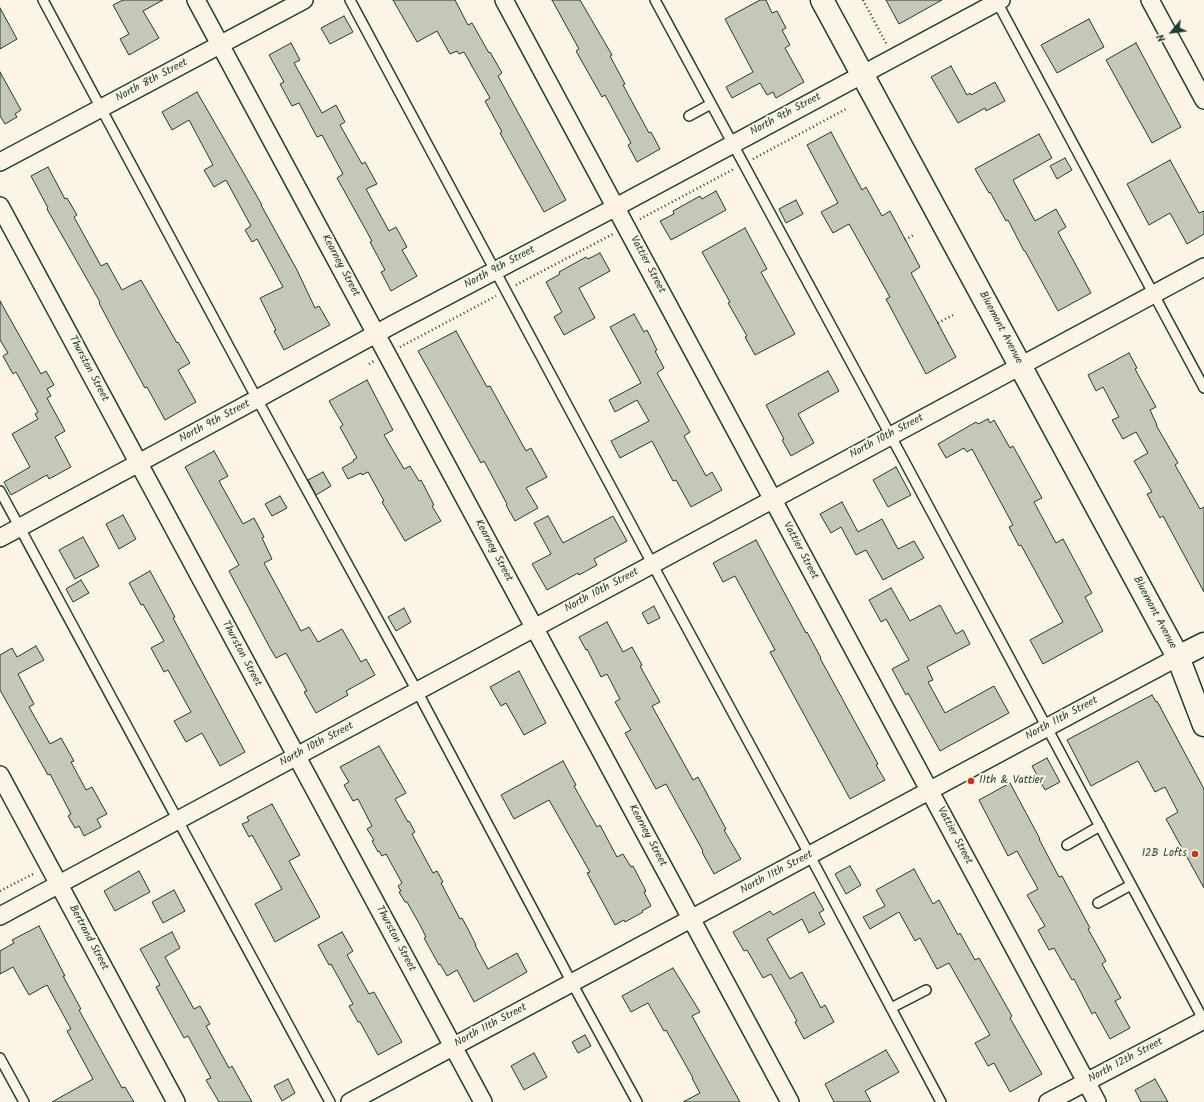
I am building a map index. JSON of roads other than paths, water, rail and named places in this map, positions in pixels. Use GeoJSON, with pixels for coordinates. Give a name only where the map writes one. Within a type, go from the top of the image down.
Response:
{"type":"FeatureCollection","features":[{"type":"Feature","properties":{"kind":"main road","name":"Bluemont Avenue"},"geometry":{"type":"LineString","coordinates":[[822,0],[1178,657],[1204,694]]}},
{"type":"Feature","properties":{"kind":"main road","name":"North 11th Street"},"geometry":{"type":"LineString","coordinates":[[1178,657],[1204,644]]}},
{"type":"Feature","properties":{"kind":"main road","name":"Bluemont Avenue"},"geometry":{"type":"LineString","coordinates":[[1178,657],[1204,725]]}},
{"type":"Feature","properties":{"kind":"street","name":"Kearney Street"},"geometry":{"type":"LineString","coordinates":[[196,0],[790,1102]]}},
{"type":"Feature","properties":{"kind":"street","name":"North 8th Street"},"geometry":{"type":"LineString","coordinates":[[0,162],[304,0]]}},
{"type":"Feature","properties":{"kind":"street","name":"Vattier Street"},"geometry":{"type":"LineString","coordinates":[[504,0],[1097,1102]]}},
{"type":"Feature","properties":{"kind":"street"},"geometry":{"type":"LineString","coordinates":[[1150,0],[1204,100]]}},
{"type":"Feature","properties":{"kind":"street","name":"North 9th Street"},"geometry":{"type":"LineString","coordinates":[[0,538],[376,333],[616,207],[998,1]]}},
{"type":"Feature","properties":{"kind":"street","name":"Thurston Street"},"geometry":{"type":"LineString","coordinates":[[0,206],[483,1102]]}},
{"type":"Feature","properties":{"kind":"street","name":"North 10th Street"},"geometry":{"type":"LineString","coordinates":[[0,916],[1204,267]]}},
{"type":"Feature","properties":{"kind":"street","name":"North 11th Street"},"geometry":{"type":"LineString","coordinates":[[350,1102],[1178,657]]}},
{"type":"Feature","properties":{"kind":"street","name":"Bertrand Street"},"geometry":{"type":"LineString","coordinates":[[0,775],[176,1102]]}},
{"type":"Feature","properties":{"kind":"street","name":"North 12th Street"},"geometry":{"type":"LineString","coordinates":[[1048,1102],[1204,1020]]}},
{"type":"Feature","properties":{"kind":"lane"},"geometry":{"type":"LineString","coordinates":[[43,0],[637,1102]]}},
{"type":"Feature","properties":{"kind":"lane"},"geometry":{"type":"LineString","coordinates":[[350,0],[652,564],[810,855],[941,1102]]}},
{"type":"Feature","properties":{"kind":"lane"},"geometry":{"type":"LineString","coordinates":[[655,0],[1204,1020]]}},
{"type":"Feature","properties":{"kind":"lane"},"geometry":{"type":"LineString","coordinates":[[998,1],[1204,388]]}},
{"type":"Feature","properties":{"kind":"lane"},"geometry":{"type":"LineString","coordinates":[[689,116],[711,104]]}},
{"type":"Feature","properties":{"kind":"lane"},"geometry":{"type":"LineString","coordinates":[[0,491],[330,1102]]}},
{"type":"Feature","properties":{"kind":"lane"},"geometry":{"type":"LineString","coordinates":[[1066,845],[1100,826]]}},
{"type":"Feature","properties":{"kind":"lane"},"geometry":{"type":"LineString","coordinates":[[1098,903],[1132,885]]}},
{"type":"Feature","properties":{"kind":"lane"},"geometry":{"type":"LineString","coordinates":[[891,1008],[926,990]]}},
{"type":"Feature","properties":{"kind":"lane"},"geometry":{"type":"LineString","coordinates":[[0,1058],[24,1102]]}},
{"type":"Feature","properties":{"kind":"place","name":"11th & Vattier"},"geometry":{"type":"Point","coordinates":[971,781]}},
{"type":"Feature","properties":{"kind":"place","name":"12B Lofts"},"geometry":{"type":"Point","coordinates":[1195,854]}}]}
